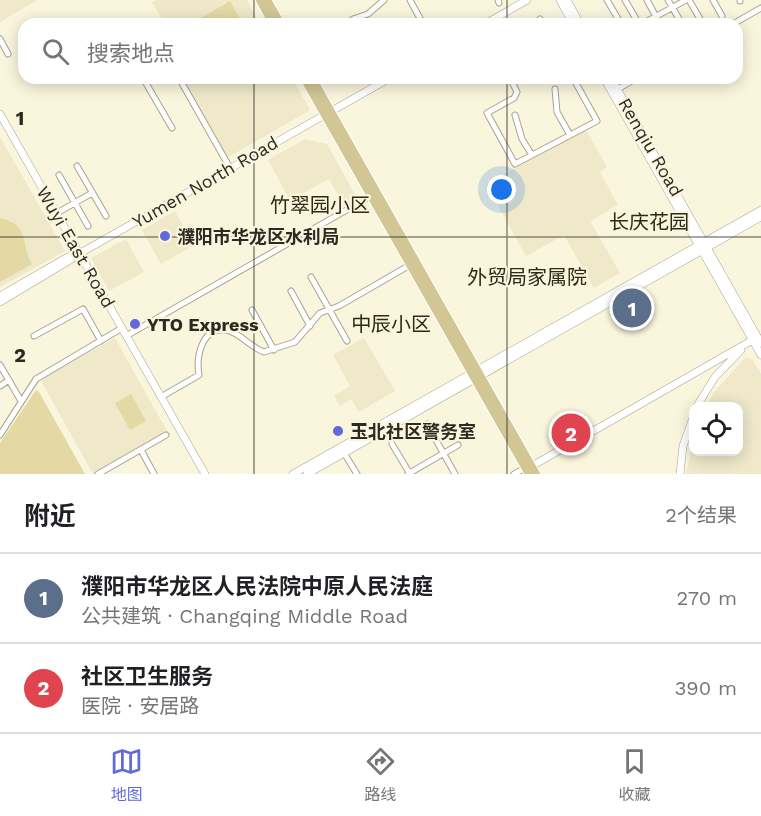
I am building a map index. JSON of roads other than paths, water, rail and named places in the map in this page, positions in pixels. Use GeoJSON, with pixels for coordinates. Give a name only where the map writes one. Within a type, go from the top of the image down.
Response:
{"type":"FeatureCollection","features":[{"type":"Feature","properties":{"kind":"main road"},"geometry":{"type":"LineString","coordinates":[[260,0],[270,18]]}},
{"type":"Feature","properties":{"kind":"main road"},"geometry":{"type":"LineString","coordinates":[[267,0],[278,18]]}},
{"type":"Feature","properties":{"kind":"main road"},"geometry":{"type":"LineString","coordinates":[[308,84],[328,113],[531,470]]}},
{"type":"Feature","properties":{"kind":"main road"},"geometry":{"type":"LineString","coordinates":[[315,84],[371,196],[476,374]]}},
{"type":"Feature","properties":{"kind":"street"},"geometry":{"type":"LineString","coordinates":[[355,18],[368,14],[384,0]]}},
{"type":"Feature","properties":{"kind":"street"},"geometry":{"type":"LineString","coordinates":[[411,0],[420,18]]}},
{"type":"Feature","properties":{"kind":"street"},"geometry":{"type":"LineString","coordinates":[[496,18],[527,0]]}},
{"type":"Feature","properties":{"kind":"street"},"geometry":{"type":"LineString","coordinates":[[560,0],[570,18]]}},
{"type":"Feature","properties":{"kind":"street"},"geometry":{"type":"LineString","coordinates":[[567,0],[577,18]]}},
{"type":"Feature","properties":{"kind":"street"},"geometry":{"type":"LineString","coordinates":[[607,0],[618,18]]}},
{"type":"Feature","properties":{"kind":"street"},"geometry":{"type":"LineString","coordinates":[[625,0],[636,18]]}},
{"type":"Feature","properties":{"kind":"street"},"geometry":{"type":"LineString","coordinates":[[647,0],[656,17],[688,0],[699,18]]}},
{"type":"Feature","properties":{"kind":"street"},"geometry":{"type":"LineString","coordinates":[[668,0],[678,18]]}},
{"type":"Feature","properties":{"kind":"street"},"geometry":{"type":"LineString","coordinates":[[713,0],[722,16]]}},
{"type":"Feature","properties":{"kind":"street"},"geometry":{"type":"LineString","coordinates":[[743,18],[761,8]]}},
{"type":"Feature","properties":{"kind":"street"},"geometry":{"type":"LineString","coordinates":[[0,39],[8,54]]}},
{"type":"Feature","properties":{"kind":"street"},"geometry":{"type":"LineString","coordinates":[[146,84],[172,128]]}},
{"type":"Feature","properties":{"kind":"street"},"geometry":{"type":"LineString","coordinates":[[182,84],[230,168]]}},
{"type":"Feature","properties":{"kind":"street","name":"Yumen North Road"},"geometry":{"type":"LineString","coordinates":[[0,296],[379,84]]}},
{"type":"Feature","properties":{"kind":"street"},"geometry":{"type":"LineString","coordinates":[[513,84],[517,92],[514,98],[487,113],[515,164],[597,121],[578,84]]}},
{"type":"Feature","properties":{"kind":"street","name":"Renqiu Road"},"geometry":{"type":"LineString","coordinates":[[609,84],[758,339],[761,355]]}},
{"type":"Feature","properties":{"kind":"street","name":"Renqiu Road"},"geometry":{"type":"LineString","coordinates":[[613,84],[615,91]]}},
{"type":"Feature","properties":{"kind":"street"},"geometry":{"type":"LineString","coordinates":[[615,91],[627,84]]}},
{"type":"Feature","properties":{"kind":"street"},"geometry":{"type":"LineString","coordinates":[[555,89],[557,112],[570,135]]}},
{"type":"Feature","properties":{"kind":"street","name":"Wuyi East Road"},"geometry":{"type":"LineString","coordinates":[[0,114],[57,213],[77,255]]}},
{"type":"Feature","properties":{"kind":"street"},"geometry":{"type":"LineString","coordinates":[[515,115],[520,133],[532,155]]}},
{"type":"Feature","properties":{"kind":"street","name":"Wuyi East Road"},"geometry":{"type":"LineString","coordinates":[[0,122],[161,397],[202,474]]}},
{"type":"Feature","properties":{"kind":"street"},"geometry":{"type":"LineString","coordinates":[[77,166],[105,216]]}},
{"type":"Feature","properties":{"kind":"street"},"geometry":{"type":"LineString","coordinates":[[59,175],[88,226]]}},
{"type":"Feature","properties":{"kind":"street"},"geometry":{"type":"LineString","coordinates":[[57,213],[92,193]]}},
{"type":"Feature","properties":{"kind":"street"},"geometry":{"type":"LineString","coordinates":[[0,435],[39,376],[371,196]]}},
{"type":"Feature","properties":{"kind":"street"},"geometry":{"type":"LineString","coordinates":[[704,246],[761,210]]}},
{"type":"Feature","properties":{"kind":"street"},"geometry":{"type":"LineString","coordinates":[[293,474],[704,246],[761,217]]}},
{"type":"Feature","properties":{"kind":"street","name":"Yumen North Road"},"geometry":{"type":"LineString","coordinates":[[0,302],[77,255]]}},
{"type":"Feature","properties":{"kind":"street"},"geometry":{"type":"LineString","coordinates":[[161,397],[200,375],[197,363],[199,348],[207,338],[221,330],[235,333],[257,350],[274,350],[295,342],[320,313],[410,265]]}},
{"type":"Feature","properties":{"kind":"street"},"geometry":{"type":"LineString","coordinates":[[311,277],[346,341]]}},
{"type":"Feature","properties":{"kind":"street"},"geometry":{"type":"LineString","coordinates":[[291,291],[310,326]]}},
{"type":"Feature","properties":{"kind":"street"},"geometry":{"type":"LineString","coordinates":[[34,336],[83,309],[101,341]]}},
{"type":"Feature","properties":{"kind":"street"},"geometry":{"type":"LineString","coordinates":[[252,310],[274,350]]}},
{"type":"Feature","properties":{"kind":"street","name":"Wuyi East Road"},"geometry":{"type":"LineString","coordinates":[[122,332],[202,474]]}},
{"type":"Feature","properties":{"kind":"street"},"geometry":{"type":"LineString","coordinates":[[699,402],[715,377],[758,339]]}},
{"type":"Feature","properties":{"kind":"street"},"geometry":{"type":"LineString","coordinates":[[514,474],[531,470],[758,339]]}},
{"type":"Feature","properties":{"kind":"street"},"geometry":{"type":"LineString","coordinates":[[0,365],[21,401]]}},
{"type":"Feature","properties":{"kind":"street"},"geometry":{"type":"LineString","coordinates":[[307,474],[476,374]]}},
{"type":"Feature","properties":{"kind":"street"},"geometry":{"type":"LineString","coordinates":[[0,386],[9,380]]}},
{"type":"Feature","properties":{"kind":"street"},"geometry":{"type":"LineString","coordinates":[[428,424],[455,474]]}},
{"type":"Feature","properties":{"kind":"street"},"geometry":{"type":"LineString","coordinates":[[680,474],[683,446],[689,427]]}},
{"type":"Feature","properties":{"kind":"street"},"geometry":{"type":"LineString","coordinates":[[98,474],[109,471],[166,435]]}},
{"type":"Feature","properties":{"kind":"street"},"geometry":{"type":"LineString","coordinates":[[392,444],[409,474],[458,445]]}},
{"type":"Feature","properties":{"kind":"street"},"geometry":{"type":"LineString","coordinates":[[141,450],[154,474]]}},
{"type":"Feature","properties":{"kind":"street"},"geometry":{"type":"LineString","coordinates":[[344,453],[357,474]]}},
{"type":"Feature","properties":{"kind":"place","name":"濮阳市华龙区水利局"},"geometry":{"type":"Point","coordinates":[165,236]}},
{"type":"Feature","properties":{"kind":"place","name":"濮阳市华龙区人民法院中原人民法庭"},"geometry":{"type":"Point","coordinates":[632,308]}},
{"type":"Feature","properties":{"kind":"place","name":"YTO Express"},"geometry":{"type":"Point","coordinates":[135,324]}},
{"type":"Feature","properties":{"kind":"place","name":"玉北社区警务室"},"geometry":{"type":"Point","coordinates":[338,431]}},
{"type":"Feature","properties":{"kind":"place","name":"社区卫生服务"},"geometry":{"type":"Point","coordinates":[571,433]}},
{"type":"Feature","properties":{"kind":"district","name":"竹翠园小区"},"geometry":{"type":"Point","coordinates":[320,205]}},
{"type":"Feature","properties":{"kind":"district","name":"长庆花园"},"geometry":{"type":"Point","coordinates":[649,222]}},
{"type":"Feature","properties":{"kind":"district","name":"外贸局家属院"},"geometry":{"type":"Point","coordinates":[527,277]}},
{"type":"Feature","properties":{"kind":"district","name":"中辰小区"},"geometry":{"type":"Point","coordinates":[391,324]}}]}
